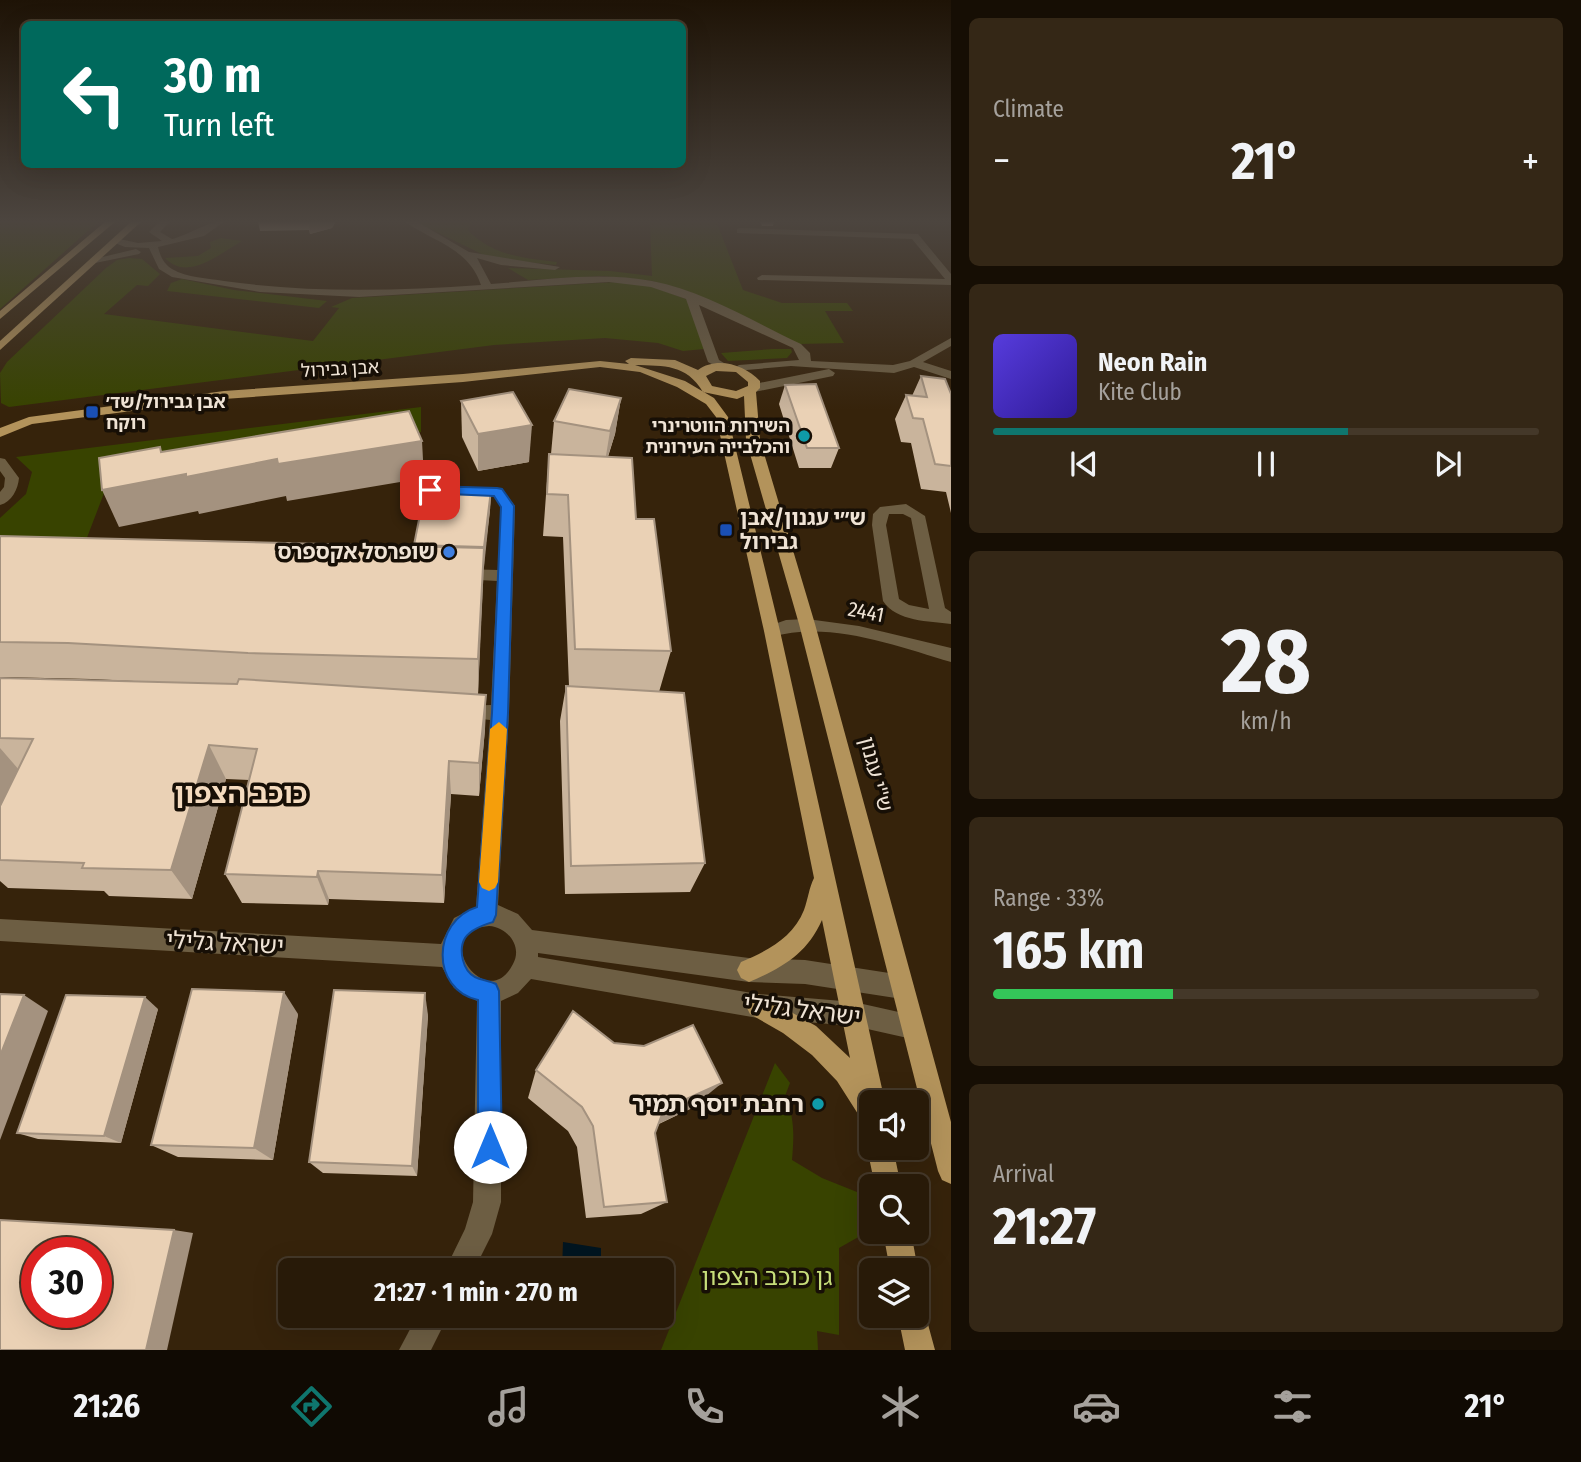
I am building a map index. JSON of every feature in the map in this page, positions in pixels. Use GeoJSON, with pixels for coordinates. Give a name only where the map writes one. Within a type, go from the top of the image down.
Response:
{"type":"FeatureCollection","features":[{"type":"Feature","properties":{"kind":"main road"},"geometry":{"type":"LineString","coordinates":[[0,316],[38,284]]}},
{"type":"Feature","properties":{"kind":"main road"},"geometry":{"type":"LineString","coordinates":[[0,347],[69,284]]}},
{"type":"Feature","properties":{"kind":"main road"},"geometry":{"type":"LineString","coordinates":[[600,364],[664,361],[691,369],[699,376],[702,385],[714,392],[730,395],[752,390],[752,378],[739,369],[723,366],[710,368],[699,376]]}},
{"type":"Feature","properties":{"kind":"main road","name":"אבן גבירול"},"geometry":{"type":"LineString","coordinates":[[0,433],[29,421],[224,395],[463,378],[600,364],[642,369],[681,384],[710,401],[722,417],[743,510]]}},
{"type":"Feature","properties":{"kind":"main road","name":"ש''י עגנון"},"geometry":{"type":"LineString","coordinates":[[752,390],[753,440],[807,624],[951,1171]]}},
{"type":"Feature","properties":{"kind":"main road"},"geometry":{"type":"LineString","coordinates":[[714,392],[727,416],[743,510],[772,631],[869,1090]]}},
{"type":"Feature","properties":{"kind":"main road"},"geometry":{"type":"LineString","coordinates":[[749,971],[782,957],[801,938],[813,918],[823,876]]}},
{"type":"Feature","properties":{"kind":"main road"},"geometry":{"type":"LineString","coordinates":[[758,1006],[793,1023],[820,1042],[842,1064],[859,1092]]}},
{"type":"Feature","properties":{"kind":"main road"},"geometry":{"type":"LineString","coordinates":[[916,1328],[920,1350]]}},
{"type":"Feature","properties":{"kind":"street"},"geometry":{"type":"LineString","coordinates":[[238,284],[334,295],[524,284]]}},
{"type":"Feature","properties":{"kind":"street"},"geometry":{"type":"LineString","coordinates":[[652,284],[691,298],[792,343],[804,352],[806,363]]}},
{"type":"Feature","properties":{"kind":"street"},"geometry":{"type":"LineString","coordinates":[[691,298],[714,362],[723,366]]}},
{"type":"Feature","properties":{"kind":"street"},"geometry":{"type":"LineString","coordinates":[[739,369],[772,363],[806,363],[860,370],[894,369],[914,363],[951,341]]}},
{"type":"Feature","properties":{"kind":"street"},"geometry":{"type":"LineString","coordinates":[[914,363],[951,375]]}},
{"type":"Feature","properties":{"kind":"street"},"geometry":{"type":"LineString","coordinates":[[752,390],[860,370]]}},
{"type":"Feature","properties":{"kind":"street"},"geometry":{"type":"LineString","coordinates":[[0,462],[12,478],[11,488],[0,501]]}},
{"type":"Feature","properties":{"kind":"street"},"geometry":{"type":"LineString","coordinates":[[446,491],[497,492],[508,506],[503,576],[500,713],[486,915]]}},
{"type":"Feature","properties":{"kind":"street"},"geometry":{"type":"LineString","coordinates":[[906,509],[918,516],[937,611],[948,618],[910,612],[898,608],[891,601],[879,525],[880,514],[885,510],[906,509]]}},
{"type":"Feature","properties":{"kind":"street"},"geometry":{"type":"LineString","coordinates":[[447,574],[503,576]]}},
{"type":"Feature","properties":{"kind":"street","name":"2441"},"geometry":{"type":"LineString","coordinates":[[772,631],[780,625],[807,624],[951,656]]}},
{"type":"Feature","properties":{"kind":"street"},"geometry":{"type":"LineString","coordinates":[[444,710],[500,713]]}},
{"type":"Feature","properties":{"kind":"street"},"geometry":{"type":"LineString","coordinates":[[486,915],[509,921],[524,940],[525,966],[519,978],[509,986],[489,991],[471,987],[460,979],[451,956],[457,932],[475,917],[486,915]]}},
{"type":"Feature","properties":{"kind":"street","name":"ישראל גלילי"},"geometry":{"type":"LineString","coordinates":[[0,930],[451,956]]}},
{"type":"Feature","properties":{"kind":"street","name":"ישראל גלילי"},"geometry":{"type":"LineString","coordinates":[[524,940],[749,971],[805,972],[902,987]]}},
{"type":"Feature","properties":{"kind":"street","name":"ישראל גלילי"},"geometry":{"type":"LineString","coordinates":[[525,966],[758,1006],[853,1014],[912,1027]]}},
{"type":"Feature","properties":{"kind":"street"},"geometry":{"type":"LineString","coordinates":[[465,1258],[478,1234],[487,1202],[489,991]]}},
{"type":"Feature","properties":{"kind":"street"},"geometry":{"type":"LineString","coordinates":[[414,1350],[426,1328]]}},
{"type":"Feature","properties":{"kind":"green space"},"geometry":{"type":"Polygon","coordinates":[[[0,284],[28,284],[0,309],[0,284]]]}},
{"type":"Feature","properties":{"kind":"green space"},"geometry":{"type":"Polygon","coordinates":[[[89,284],[150,284],[137,285],[104,314],[313,341],[339,308],[331,307],[352,298],[583,284],[634,284],[652,286],[688,300],[704,349],[683,351],[658,343],[605,338],[494,345],[9,407],[1,403],[0,373],[7,362],[89,284]]]}},
{"type":"Feature","properties":{"kind":"green space"},"geometry":{"type":"Polygon","coordinates":[[[170,284],[206,284],[327,301],[319,308],[167,291],[170,284]]]}},
{"type":"Feature","properties":{"kind":"green space"},"geometry":{"type":"Polygon","coordinates":[[[660,284],[741,284],[743,290],[782,303],[847,303],[853,311],[825,311],[844,343],[798,344],[660,284]]]}},
{"type":"Feature","properties":{"kind":"green space"},"geometry":{"type":"Polygon","coordinates":[[[791,349],[792,352],[787,358],[728,361],[721,353],[791,349]]]}},
{"type":"Feature","properties":{"kind":"green space"},"geometry":{"type":"Polygon","coordinates":[[[421,407],[421,432],[126,458],[111,475],[83,548],[0,548],[0,518],[26,494],[32,472],[16,457],[421,407]]]}},
{"type":"Feature","properties":{"kind":"green space","name":"גן כוכב הצפון"},"geometry":{"type":"Polygon","coordinates":[[[775,1063],[790,1083],[785,1096],[793,1127],[792,1160],[822,1178],[859,1193],[859,1237],[839,1248],[839,1335],[817,1331],[818,1350],[661,1350],[670,1328],[674,1328],[674,1317],[775,1063]]]}},
{"type":"Feature","properties":{"kind":"water"},"geometry":{"type":"Polygon","coordinates":[[[563,1242],[601,1248],[601,1258],[562,1258],[563,1242]]]}},
{"type":"Feature","properties":{"kind":"building"},"geometry":{"type":"Polygon","coordinates":[[[921,376],[945,379],[951,394],[951,466],[935,464],[923,419],[913,418],[906,395],[927,397],[921,376]]]}},
{"type":"Feature","properties":{"kind":"building"},"geometry":{"type":"Polygon","coordinates":[[[816,384],[839,448],[807,448],[785,385],[816,384]]]}},
{"type":"Feature","properties":{"kind":"building"},"geometry":{"type":"Polygon","coordinates":[[[569,389],[621,398],[610,431],[554,421],[569,389]]]}},
{"type":"Feature","properties":{"kind":"building"},"geometry":{"type":"Polygon","coordinates":[[[513,392],[532,425],[478,434],[461,401],[513,392]]]}},
{"type":"Feature","properties":{"kind":"building"},"geometry":{"type":"Polygon","coordinates":[[[409,411],[422,441],[278,464],[277,459],[102,490],[99,458],[160,447],[161,452],[409,411]]]}},
{"type":"Feature","properties":{"kind":"building"},"geometry":{"type":"Polygon","coordinates":[[[549,454],[632,458],[636,519],[654,519],[671,651],[575,649],[568,495],[547,494],[549,454]]]}},
{"type":"Feature","properties":{"kind":"building"},"geometry":{"type":"Polygon","coordinates":[[[425,489],[491,490],[484,547],[414,545],[425,489]]]}},
{"type":"Feature","properties":{"kind":"building"},"geometry":{"type":"Polygon","coordinates":[[[0,536],[484,548],[478,659],[248,653],[0,642],[0,536]]]}},
{"type":"Feature","properties":{"kind":"building"},"geometry":{"type":"Polygon","coordinates":[[[0,678],[237,684],[239,679],[486,695],[479,763],[449,761],[442,875],[318,871],[317,877],[225,874],[257,749],[209,745],[171,870],[82,868],[84,863],[0,860],[0,806],[33,739],[0,738],[0,678]]]}},
{"type":"Feature","properties":{"kind":"building"},"geometry":{"type":"Polygon","coordinates":[[[566,686],[684,693],[705,863],[571,866],[566,686]]]}},
{"type":"Feature","properties":{"kind":"building"},"geometry":{"type":"Polygon","coordinates":[[[192,989],[284,992],[254,1148],[151,1145],[192,989]]]}},
{"type":"Feature","properties":{"kind":"building"},"geometry":{"type":"Polygon","coordinates":[[[334,990],[425,993],[412,1166],[309,1162],[334,990]]]}},
{"type":"Feature","properties":{"kind":"building"},"geometry":{"type":"Polygon","coordinates":[[[0,994],[24,995],[0,1056],[0,994]]]}},
{"type":"Feature","properties":{"kind":"building"},"geometry":{"type":"Polygon","coordinates":[[[66,995],[145,997],[104,1136],[17,1133],[66,995]]]}},
{"type":"Feature","properties":{"kind":"building"},"geometry":{"type":"Polygon","coordinates":[[[573,1011],[614,1043],[644,1046],[693,1025],[722,1083],[664,1109],[655,1133],[667,1202],[604,1207],[593,1126],[582,1107],[536,1070],[573,1011]]]}},
{"type":"Feature","properties":{"kind":"building"},"geometry":{"type":"Polygon","coordinates":[[[0,1220],[174,1230],[146,1350],[0,1350],[0,1220]]]}},
{"type":"Feature","properties":{"kind":"slow traffic"},"geometry":{"type":"LineString","coordinates":[[489,882],[499,729]]}},
{"type":"Feature","properties":{"kind":"place","name":"אבן גבירול/שד׳ רוקח"},"geometry":{"type":"Point","coordinates":[92,412]}},
{"type":"Feature","properties":{"kind":"place","name":"השירות הווטרינרי והכלבייה העירונית"},"geometry":{"type":"Point","coordinates":[804,436]}},
{"type":"Feature","properties":{"kind":"place","name":"ש״י עגנון/אבן גבירול"},"geometry":{"type":"Point","coordinates":[726,530]}},
{"type":"Feature","properties":{"kind":"place","name":"שופרסל אקספרס"},"geometry":{"type":"Point","coordinates":[449,552]}},
{"type":"Feature","properties":{"kind":"place","name":"רחבת יוסף תמיר"},"geometry":{"type":"Point","coordinates":[818,1104]}},
{"type":"Feature","properties":{"kind":"district","name":"כוכב הצפון"},"geometry":{"type":"Point","coordinates":[241,793]}},
{"type":"Feature","properties":{"kind":"route"},"geometry":{"type":"LineString","coordinates":[[430,490],[497,492],[508,506],[503,576],[500,713],[486,915],[464,923],[452,944],[451,956],[460,979],[471,987],[489,991],[490,1147]]}}]}
